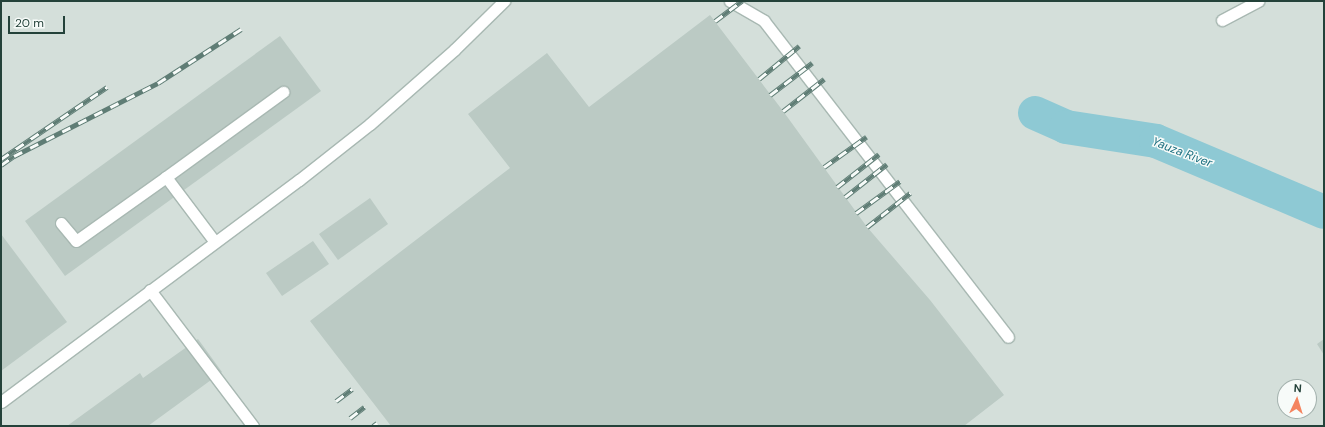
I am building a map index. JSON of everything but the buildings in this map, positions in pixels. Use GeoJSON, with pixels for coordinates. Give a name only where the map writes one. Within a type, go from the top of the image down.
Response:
{"type":"FeatureCollection","features":[{"type":"Feature","properties":{"kind":"lane"},"geometry":{"type":"LineString","coordinates":[[1,402],[370,124],[455,49],[504,1]]}},
{"type":"Feature","properties":{"kind":"lane"},"geometry":{"type":"LineString","coordinates":[[730,1],[764,21],[1008,336]]}},
{"type":"Feature","properties":{"kind":"lane"},"geometry":{"type":"LineString","coordinates":[[1222,20],[1258,1]]}},
{"type":"Feature","properties":{"kind":"lane"},"geometry":{"type":"LineString","coordinates":[[61,223],[76,241],[283,92]]}},
{"type":"Feature","properties":{"kind":"lane"},"geometry":{"type":"LineString","coordinates":[[166,177],[215,242]]}},
{"type":"Feature","properties":{"kind":"lane"},"geometry":{"type":"LineString","coordinates":[[150,290],[254,426]]}},
{"type":"Feature","properties":{"kind":"shaded area"},"geometry":{"type":"Polygon","coordinates":[[[1,1],[1324,1],[1324,426],[1,426],[1,1]]]}},
{"type":"Feature","properties":{"kind":"waterway","name":"Yauza River"},"geometry":{"type":"LineString","coordinates":[[1035,113],[1066,127],[1156,141],[1324,212]]}},
{"type":"Feature","properties":{"kind":"railway"},"geometry":{"type":"LineString","coordinates":[[715,21],[742,1]]}},
{"type":"Feature","properties":{"kind":"railway"},"geometry":{"type":"LineString","coordinates":[[1,165],[14,156],[158,83],[241,29]]}},
{"type":"Feature","properties":{"kind":"railway"},"geometry":{"type":"LineString","coordinates":[[759,79],[799,46]]}},
{"type":"Feature","properties":{"kind":"railway"},"geometry":{"type":"LineString","coordinates":[[770,95],[812,63]]}},
{"type":"Feature","properties":{"kind":"railway"},"geometry":{"type":"LineString","coordinates":[[783,111],[824,79]]}},
{"type":"Feature","properties":{"kind":"railway"},"geometry":{"type":"LineString","coordinates":[[1,159],[107,87]]}},
{"type":"Feature","properties":{"kind":"railway"},"geometry":{"type":"LineString","coordinates":[[824,167],[866,137]]}},
{"type":"Feature","properties":{"kind":"railway"},"geometry":{"type":"LineString","coordinates":[[837,187],[879,154]]}},
{"type":"Feature","properties":{"kind":"railway"},"geometry":{"type":"LineString","coordinates":[[845,197],[887,164]]}},
{"type":"Feature","properties":{"kind":"railway"},"geometry":{"type":"LineString","coordinates":[[856,213],[900,181]]}},
{"type":"Feature","properties":{"kind":"railway"},"geometry":{"type":"LineString","coordinates":[[867,227],[910,193]]}},
{"type":"Feature","properties":{"kind":"railway"},"geometry":{"type":"LineString","coordinates":[[336,401],[352,389]]}},
{"type":"Feature","properties":{"kind":"railway"},"geometry":{"type":"LineString","coordinates":[[350,418],[364,407]]}},
{"type":"Feature","properties":{"kind":"railway"},"geometry":{"type":"LineString","coordinates":[[373,426],[377,423]]}}]}
